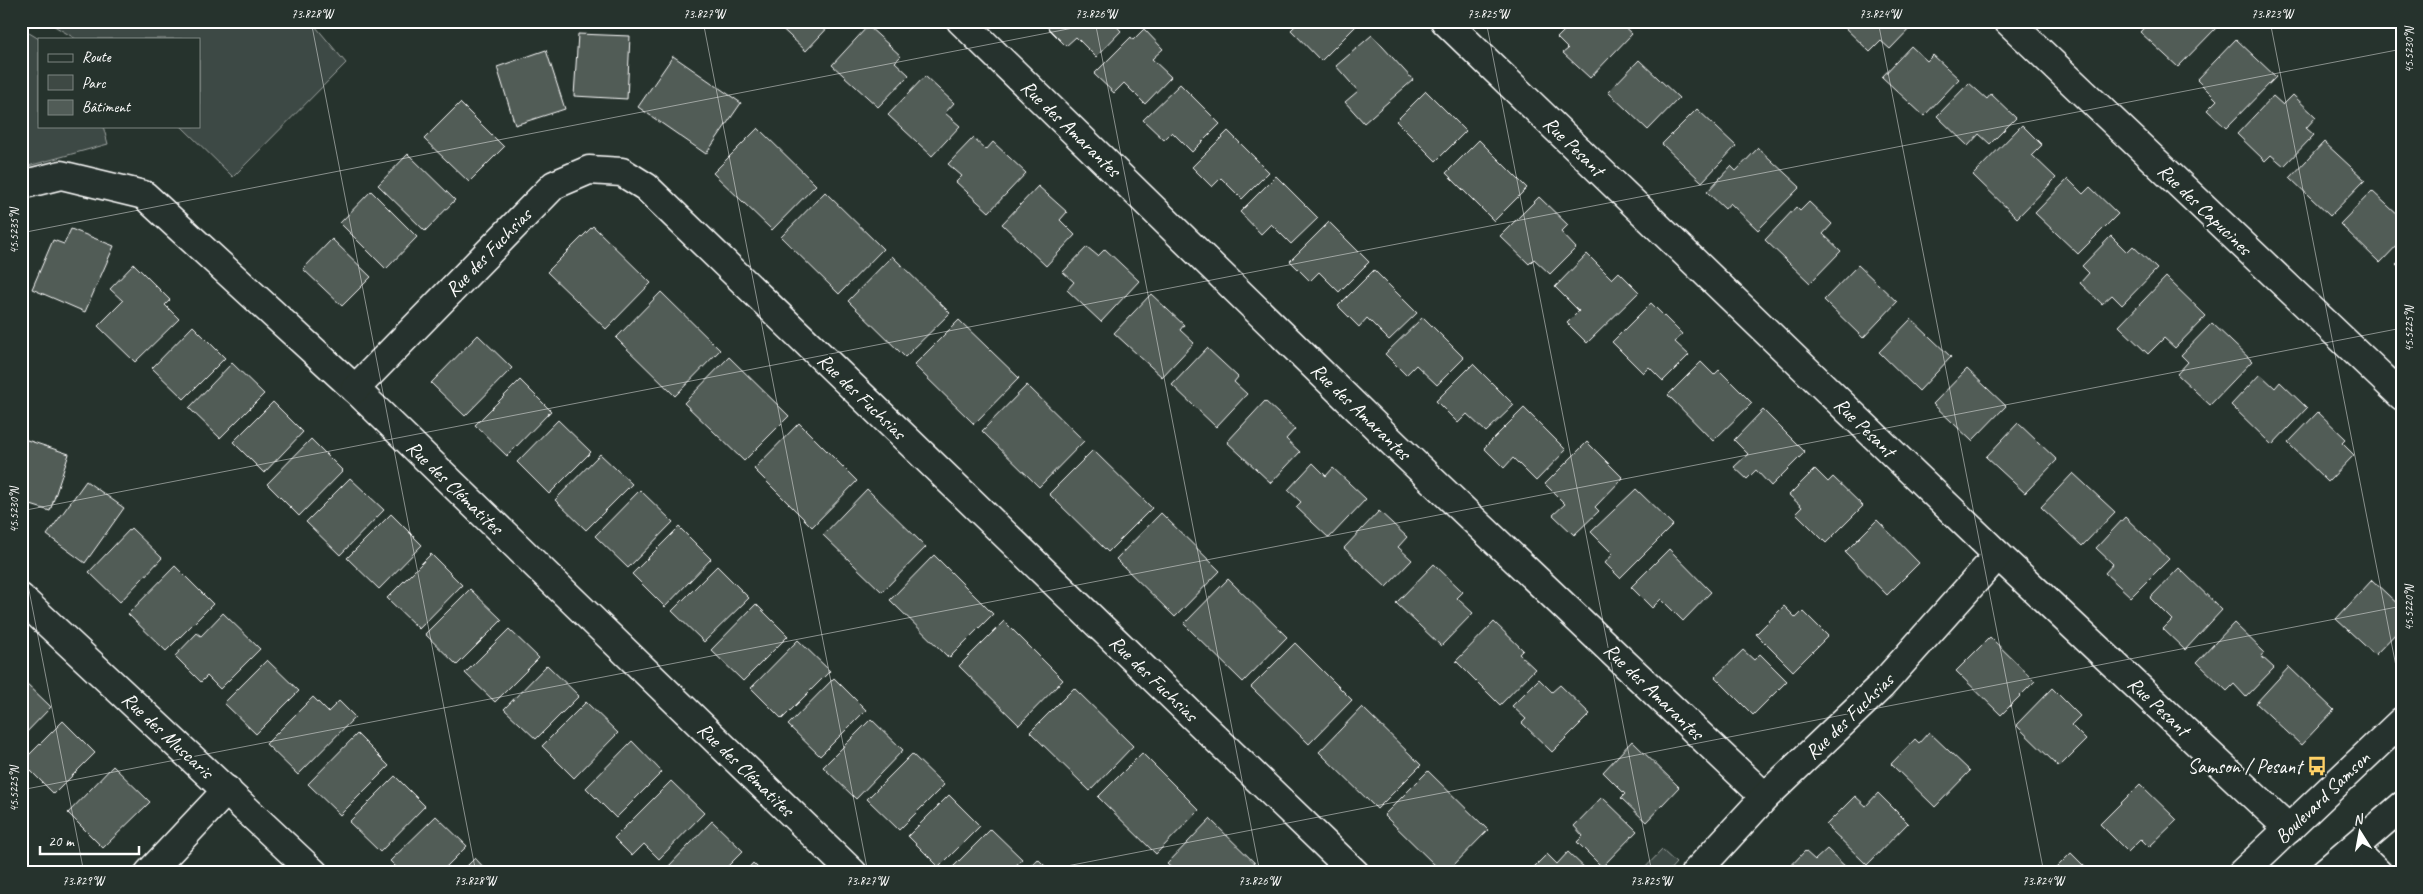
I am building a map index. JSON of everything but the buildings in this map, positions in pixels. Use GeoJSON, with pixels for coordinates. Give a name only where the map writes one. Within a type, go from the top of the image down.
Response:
{"type":"FeatureCollection","features":[{"type":"Feature","properties":{"kind":"street","name":"Rue des Amarantes"},"geometry":{"type":"LineString","coordinates":[[961,21],[1388,438],[1765,797]]}},
{"type":"Feature","properties":{"kind":"street","name":"Rue Pesant"},"geometry":{"type":"LineString","coordinates":[[1445,21],[1998,556],[2289,829]]}},
{"type":"Feature","properties":{"kind":"street","name":"Rue des Capucines"},"geometry":{"type":"LineString","coordinates":[[2008,21],[2402,396]]}},
{"type":"Feature","properties":{"kind":"street","name":"Rue des Fuchsias"},"geometry":{"type":"LineString","coordinates":[[355,389],[554,185],[589,170],[622,172],[646,187],[1355,873]]}},
{"type":"Feature","properties":{"kind":"street","name":"Rue des Clématites"},"geometry":{"type":"LineString","coordinates":[[21,185],[61,175],[144,195],[355,389],[853,873]]}},
{"type":"Feature","properties":{"kind":"street","name":"Rue des Fuchsias"},"geometry":{"type":"LineString","coordinates":[[1695,873],[1765,797],[1881,686],[1998,556]]}},
{"type":"Feature","properties":{"kind":"street","name":"Rue des Muscaris"},"geometry":{"type":"LineString","coordinates":[[21,598],[314,873]]}},
{"type":"Feature","properties":{"kind":"street","name":"Boulevard Samson"},"geometry":{"type":"LineString","coordinates":[[2242,873],[2402,721]]}},
{"type":"Feature","properties":{"kind":"street"},"geometry":{"type":"LineString","coordinates":[[149,873],[226,790]]}},
{"type":"Feature","properties":{"kind":"street"},"geometry":{"type":"LineString","coordinates":[[2324,873],[2402,806]]}},
{"type":"Feature","properties":{"kind":"street"},"geometry":{"type":"LineString","coordinates":[[2353,849],[2378,873]]}},
{"type":"Feature","properties":{"kind":"green space"},"geometry":{"type":"Polygon","coordinates":[[[46,21],[311,21],[346,63],[233,177],[183,128],[200,128],[200,38],[74,38],[46,21]]]}},
{"type":"Feature","properties":{"kind":"green space"},"geometry":{"type":"Polygon","coordinates":[[[21,28],[38,38],[38,128],[104,128],[108,144],[21,168],[21,28]]]}},
{"type":"Feature","properties":{"kind":"green space"},"geometry":{"type":"Polygon","coordinates":[[[1662,850],[1676,863],[1667,873],[1640,873],[1662,850]]]}},
{"type":"Feature","properties":{"kind":"place","name":"Samson / Pesant"},"geometry":{"type":"Point","coordinates":[2317,766]}}]}
